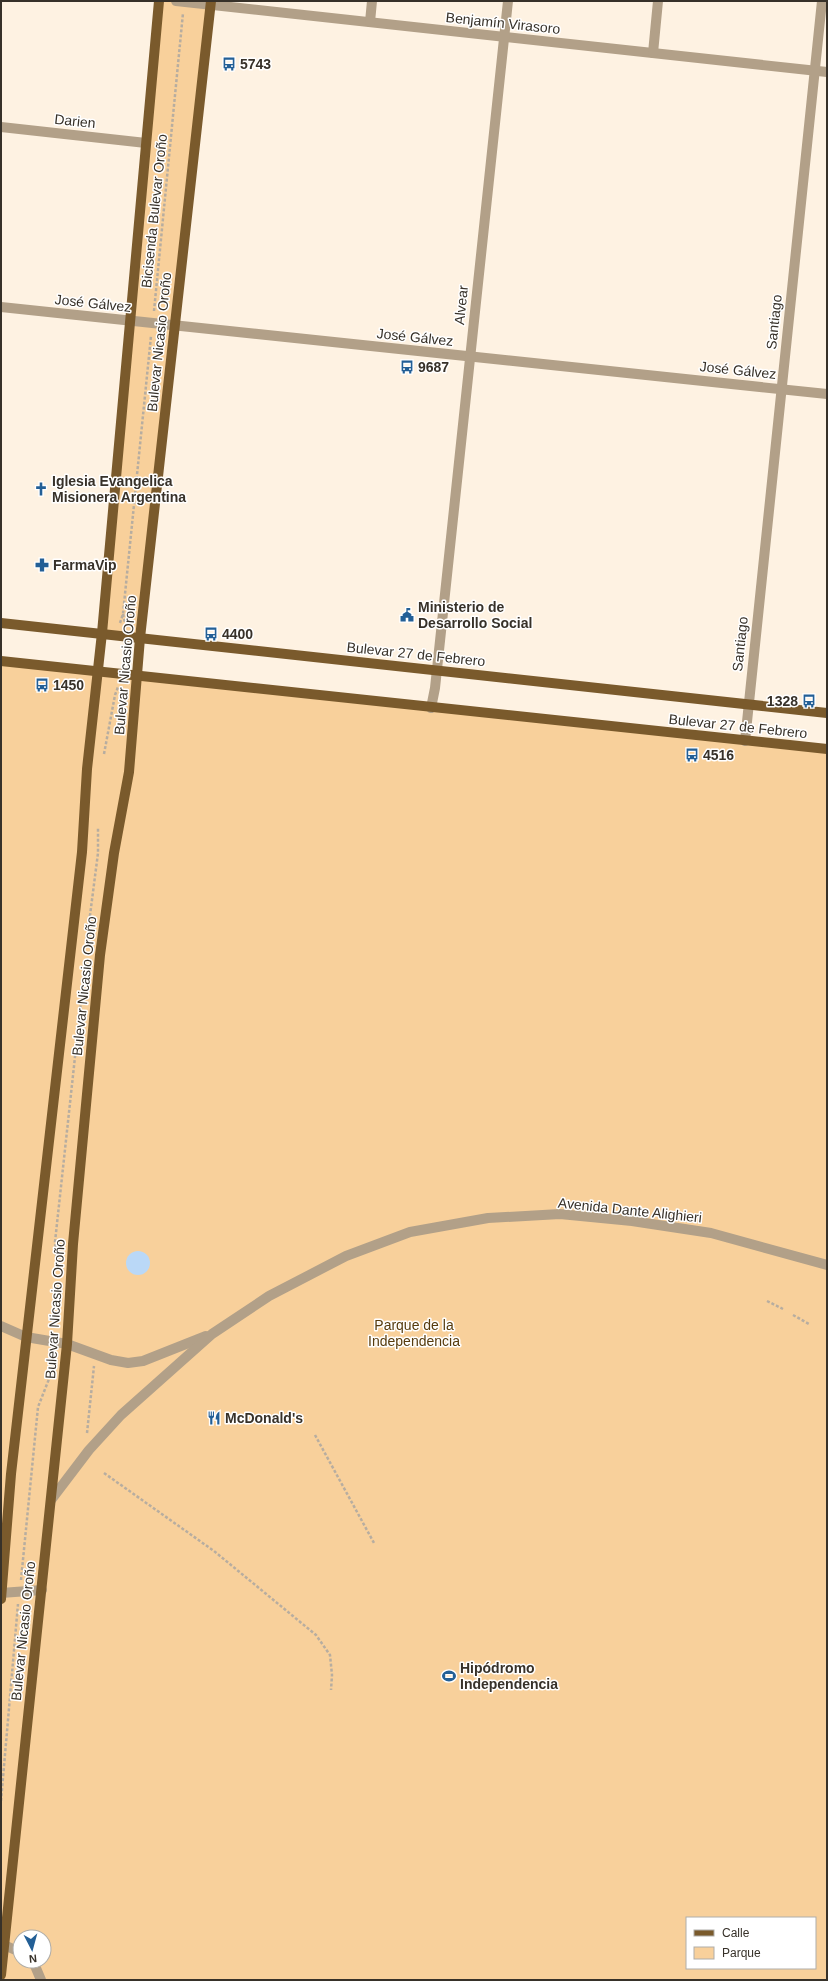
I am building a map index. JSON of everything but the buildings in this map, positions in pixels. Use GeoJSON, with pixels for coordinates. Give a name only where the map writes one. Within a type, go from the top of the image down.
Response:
{"type":"FeatureCollection","features":[{"type":"Feature","properties":{"kind":"main road","name":"Bulevar Nicasio Oroño"},"geometry":{"type":"LineString","coordinates":[[1,1599],[4,1521],[82,852],[88,769],[102,633],[159,1]]}},
{"type":"Feature","properties":{"kind":"main road","name":"Bulevar Nicasio Oroño"},"geometry":{"type":"LineString","coordinates":[[1,1975],[68,1344],[73,1244],[100,955],[114,853],[129,772],[140,638],[210,3]]}},
{"type":"Feature","properties":{"kind":"main road","name":"Bulevar 27 de Febrero"},"geometry":{"type":"LineString","coordinates":[[1,623],[827,713]]}},
{"type":"Feature","properties":{"kind":"main road","name":"Bulevar 27 de Febrero"},"geometry":{"type":"LineString","coordinates":[[1,661],[827,749]]}},
{"type":"Feature","properties":{"kind":"street","name":"Benjamín Virasoro"},"geometry":{"type":"LineString","coordinates":[[180,1],[210,3],[827,72]]}},
{"type":"Feature","properties":{"kind":"street"},"geometry":{"type":"LineString","coordinates":[[370,22],[372,1]]}},
{"type":"Feature","properties":{"kind":"street","name":"Alvear"},"geometry":{"type":"LineString","coordinates":[[431,708],[508,1]]}},
{"type":"Feature","properties":{"kind":"street"},"geometry":{"type":"LineString","coordinates":[[653,53],[658,1]]}},
{"type":"Feature","properties":{"kind":"street","name":"Santiago"},"geometry":{"type":"LineString","coordinates":[[745,741],[822,1]]}},
{"type":"Feature","properties":{"kind":"street","name":"Darien"},"geometry":{"type":"LineString","coordinates":[[1,127],[146,143]]}},
{"type":"Feature","properties":{"kind":"street","name":"José Gálvez"},"geometry":{"type":"LineString","coordinates":[[1,308],[827,394]]}},
{"type":"Feature","properties":{"kind":"street","name":"Avenida Dante Alighieri"},"geometry":{"type":"LineString","coordinates":[[51,1500],[89,1450],[121,1415],[212,1334],[269,1296],[346,1256],[410,1232],[488,1218],[560,1214],[632,1221],[711,1233],[827,1264]]}},
{"type":"Feature","properties":{"kind":"street","name":"Avenida Dante Alighieri"},"geometry":{"type":"LineString","coordinates":[[1,1326],[26,1337],[68,1344],[111,1360],[128,1363],[143,1361],[212,1334]]}},
{"type":"Feature","properties":{"kind":"street"},"geometry":{"type":"LineString","coordinates":[[1,1594],[42,1590]]}},
{"type":"Feature","properties":{"kind":"street"},"geometry":{"type":"LineString","coordinates":[[4,1945],[12,1948]]}},
{"type":"Feature","properties":{"kind":"street"},"geometry":{"type":"LineString","coordinates":[[36,1969],[41,1980]]}},
{"type":"Feature","properties":{"kind":"path","name":"Bicisenda Bulevar Oroño"},"geometry":{"type":"LineString","coordinates":[[123,614],[153,323],[180,1]]}},
{"type":"Feature","properties":{"kind":"path"},"geometry":{"type":"LineString","coordinates":[[103,757],[115,695]]}},
{"type":"Feature","properties":{"kind":"path"},"geometry":{"type":"LineString","coordinates":[[88,936],[98,853],[98,822]]}},
{"type":"Feature","properties":{"kind":"path"},"geometry":{"type":"LineString","coordinates":[[58,1274],[55,1242],[82,991]]}},
{"type":"Feature","properties":{"kind":"path"},"geometry":{"type":"LineString","coordinates":[[767,1302],[783,1309]]}},
{"type":"Feature","properties":{"kind":"path"},"geometry":{"type":"LineString","coordinates":[[793,1315],[809,1324]]}},
{"type":"Feature","properties":{"kind":"path"},"geometry":{"type":"LineString","coordinates":[[86,1436],[94,1364]]}},
{"type":"Feature","properties":{"kind":"path"},"geometry":{"type":"LineString","coordinates":[[1,1801],[38,1407],[52,1372]]}},
{"type":"Feature","properties":{"kind":"path"},"geometry":{"type":"LineString","coordinates":[[315,1435],[374,1543]]}},
{"type":"Feature","properties":{"kind":"path"},"geometry":{"type":"LineString","coordinates":[[104,1473],[214,1551],[316,1635],[330,1655],[332,1675],[331,1690]]}},
{"type":"Feature","properties":{"kind":"green space"},"geometry":{"type":"Polygon","coordinates":[[[159,1],[211,1],[140,638],[102,633],[159,1]]]}},
{"type":"Feature","properties":{"kind":"green space","name":"Parque de la Independencia"},"geometry":{"type":"Polygon","coordinates":[[[1,661],[827,749],[827,1980],[1,1980],[1,661]]]}},
{"type":"Feature","properties":{"kind":"water"},"geometry":{"type":"Polygon","coordinates":[[[138,1251],[147,1254],[150,1263],[147,1272],[138,1275],[129,1272],[126,1263],[129,1254],[138,1251]]]}},
{"type":"Feature","properties":{"kind":"place","name":"5743"},"geometry":{"type":"Point","coordinates":[229,64]}},
{"type":"Feature","properties":{"kind":"place","name":"9687"},"geometry":{"type":"Point","coordinates":[407,367]}},
{"type":"Feature","properties":{"kind":"place","name":"Iglesia Evangelica Misionera Argentina"},"geometry":{"type":"Point","coordinates":[41,489]}},
{"type":"Feature","properties":{"kind":"place","name":"FarmaVip"},"geometry":{"type":"Point","coordinates":[42,565]}},
{"type":"Feature","properties":{"kind":"place","name":"Ministerio de Desarrollo Social"},"geometry":{"type":"Point","coordinates":[407,615]}},
{"type":"Feature","properties":{"kind":"place","name":"4400"},"geometry":{"type":"Point","coordinates":[211,634]}},
{"type":"Feature","properties":{"kind":"place","name":"1450"},"geometry":{"type":"Point","coordinates":[42,685]}},
{"type":"Feature","properties":{"kind":"place","name":"1328"},"geometry":{"type":"Point","coordinates":[809,701]}},
{"type":"Feature","properties":{"kind":"place","name":"4516"},"geometry":{"type":"Point","coordinates":[692,755]}},
{"type":"Feature","properties":{"kind":"place","name":"McDonald's"},"geometry":{"type":"Point","coordinates":[214,1418]}},
{"type":"Feature","properties":{"kind":"place","name":"Hipódromo Independencia"},"geometry":{"type":"Point","coordinates":[449,1676]}}]}
